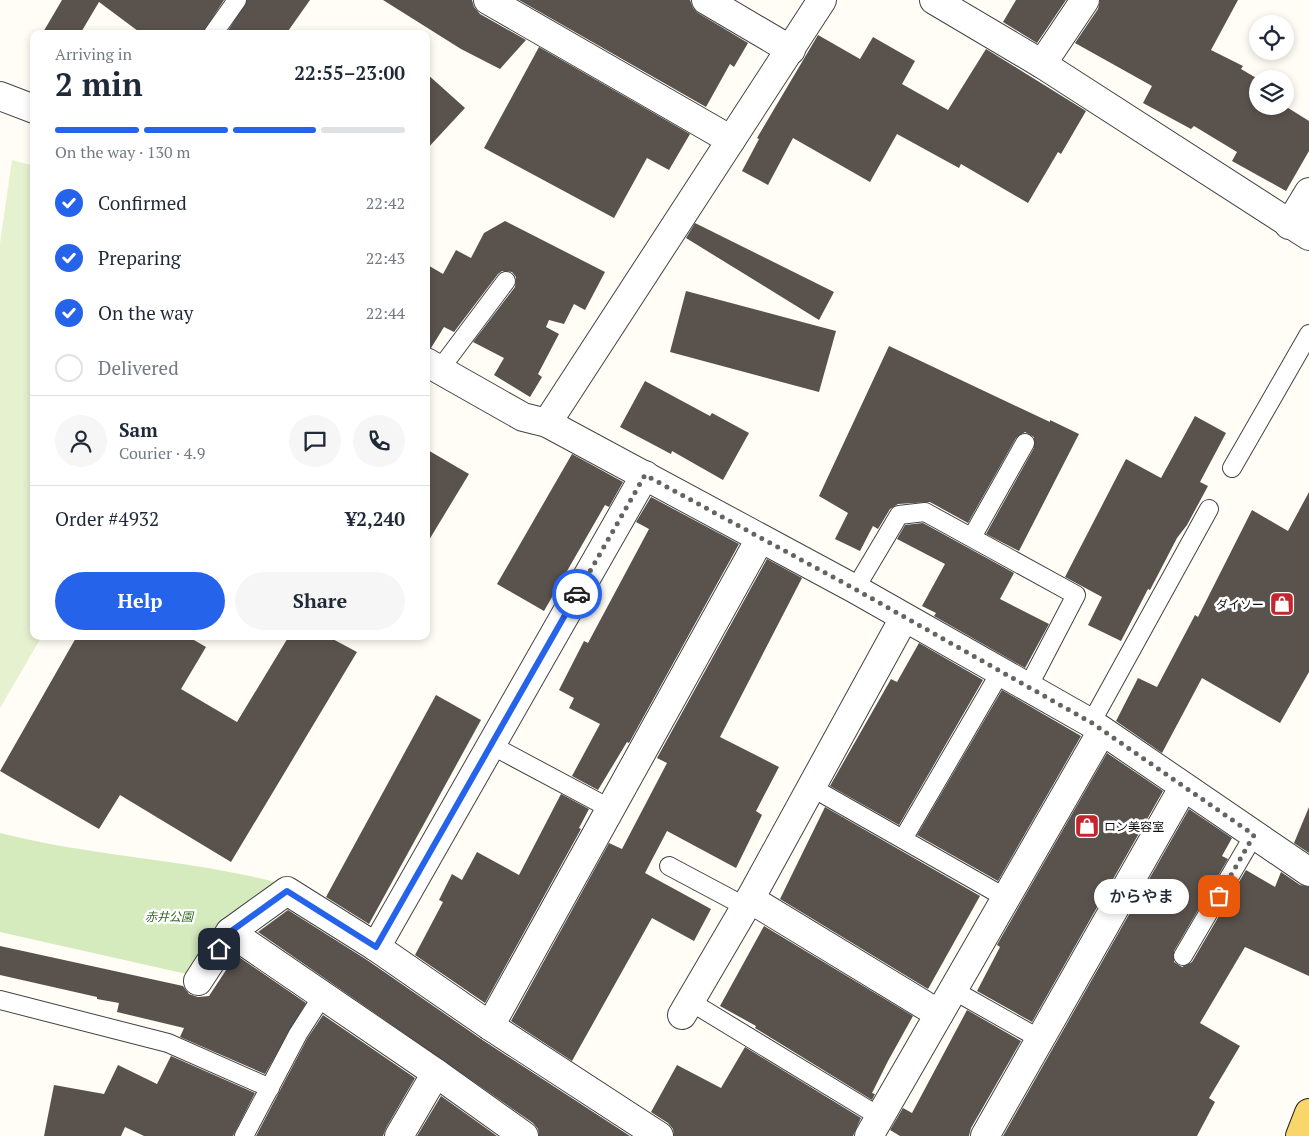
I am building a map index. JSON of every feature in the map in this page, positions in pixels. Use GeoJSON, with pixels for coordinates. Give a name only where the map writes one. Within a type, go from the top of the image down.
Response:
{"type":"FeatureCollection","features":[{"type":"Feature","properties":{"kind":"main road"},"geometry":{"type":"LineString","coordinates":[[1300,1136],[1309,1113]]}},
{"type":"Feature","properties":{"kind":"street"},"geometry":{"type":"LineString","coordinates":[[488,0],[731,140]]}},
{"type":"Feature","properties":{"kind":"street"},"geometry":{"type":"LineString","coordinates":[[706,0],[791,50]]}},
{"type":"Feature","properties":{"kind":"street"},"geometry":{"type":"LineString","coordinates":[[547,423],[822,0]]}},
{"type":"Feature","properties":{"kind":"street"},"geometry":{"type":"LineString","coordinates":[[934,0],[1042,64],[1299,230],[1309,192]]}},
{"type":"Feature","properties":{"kind":"street"},"geometry":{"type":"LineString","coordinates":[[1042,64],[1085,0]]}},
{"type":"Feature","properties":{"kind":"street"},"geometry":{"type":"LineString","coordinates":[[0,96],[30,107]]}},
{"type":"Feature","properties":{"kind":"street"},"geometry":{"type":"LineString","coordinates":[[433,365],[523,417],[547,423],[645,475],[1001,671],[1097,727],[1183,788],[1309,872]]}},
{"type":"Feature","properties":{"kind":"street"},"geometry":{"type":"LineString","coordinates":[[376,947],[645,475]]}},
{"type":"Feature","properties":{"kind":"street"},"geometry":{"type":"LineString","coordinates":[[490,1026],[760,539]]}},
{"type":"Feature","properties":{"kind":"street"},"geometry":{"type":"LineString","coordinates":[[686,1009],[748,903],[904,618]]}},
{"type":"Feature","properties":{"kind":"street"},"geometry":{"type":"LineString","coordinates":[[874,1126],[1006,898],[1097,727]]}},
{"type":"Feature","properties":{"kind":"street"},"geometry":{"type":"LineString","coordinates":[[985,1136],[1183,788]]}},
{"type":"Feature","properties":{"kind":"street"},"geometry":{"type":"LineString","coordinates":[[198,981],[230,932],[287,891],[376,947],[490,1026],[659,1136]]}},
{"type":"Feature","properties":{"kind":"street"},"geometry":{"type":"LineString","coordinates":[[748,903],[939,1014]]}},
{"type":"Feature","properties":{"kind":"street"},"geometry":{"type":"LineString","coordinates":[[230,932],[436,1073],[524,1136]]}},
{"type":"Feature","properties":{"kind":"street"},"geometry":{"type":"LineString","coordinates":[[399,1136],[436,1073]]}},
{"type":"Feature","properties":{"kind":"lane"},"geometry":{"type":"LineString","coordinates":[[216,30],[237,0]]}},
{"type":"Feature","properties":{"kind":"lane"},"geometry":{"type":"LineString","coordinates":[[433,365],[506,281]]}},
{"type":"Feature","properties":{"kind":"lane"},"geometry":{"type":"LineString","coordinates":[[1232,468],[1309,334]]}},
{"type":"Feature","properties":{"kind":"lane"},"geometry":{"type":"LineString","coordinates":[[972,537],[1025,444]]}},
{"type":"Feature","properties":{"kind":"lane"},"geometry":{"type":"LineString","coordinates":[[1097,727],[1209,509]]}},
{"type":"Feature","properties":{"kind":"lane"},"geometry":{"type":"LineString","coordinates":[[855,589],[899,514],[925,512],[1076,595],[1028,687]]}},
{"type":"Feature","properties":{"kind":"lane"},"geometry":{"type":"LineString","coordinates":[[903,839],[1001,671]]}},
{"type":"Feature","properties":{"kind":"lane"},"geometry":{"type":"LineString","coordinates":[[491,745],[611,809]]}},
{"type":"Feature","properties":{"kind":"lane"},"geometry":{"type":"LineString","coordinates":[[811,787],[1006,898]]}},
{"type":"Feature","properties":{"kind":"lane"},"geometry":{"type":"LineString","coordinates":[[1184,956],[1254,835]]}},
{"type":"Feature","properties":{"kind":"lane"},"geometry":{"type":"LineString","coordinates":[[669,866],[748,903]]}},
{"type":"Feature","properties":{"kind":"lane"},"geometry":{"type":"LineString","coordinates":[[953,990],[1040,1039]]}},
{"type":"Feature","properties":{"kind":"lane"},"geometry":{"type":"LineString","coordinates":[[244,1136],[298,1034],[323,995]]}},
{"type":"Feature","properties":{"kind":"lane"},"geometry":{"type":"LineString","coordinates":[[0,1000],[168,1043],[270,1088]]}},
{"type":"Feature","properties":{"kind":"lane"},"geometry":{"type":"LineString","coordinates":[[686,1009],[874,1126]]}},
{"type":"Feature","properties":{"kind":"green space"},"geometry":{"type":"Polygon","coordinates":[[[12,160],[30,165],[30,640],[40,640],[0,708],[0,243],[12,160]]]}},
{"type":"Feature","properties":{"kind":"green space","name":"赤井公園"},"geometry":{"type":"Polygon","coordinates":[[[0,833],[70,848],[213,869],[283,884],[191,975],[0,932],[0,833]]]}},
{"type":"Feature","properties":{"kind":"building"},"geometry":{"type":"Polygon","coordinates":[[[62,0],[224,0],[205,30],[137,30],[99,2],[82,30],[44,30],[62,0]]]}},
{"type":"Feature","properties":{"kind":"building"},"geometry":{"type":"Polygon","coordinates":[[[247,0],[310,0],[289,30],[228,30],[247,0]]]}},
{"type":"Feature","properties":{"kind":"building"},"geometry":{"type":"Polygon","coordinates":[[[383,0],[472,0],[474,7],[480,14],[526,40],[500,69],[461,49],[383,0]]]}},
{"type":"Feature","properties":{"kind":"building"},"geometry":{"type":"Polygon","coordinates":[[[519,0],[690,0],[693,8],[698,13],[748,43],[734,67],[730,64],[706,107],[519,0]]]}},
{"type":"Feature","properties":{"kind":"building"},"geometry":{"type":"Polygon","coordinates":[[[1016,0],[1066,0],[1037,43],[1003,22],[1016,0]]]}},
{"type":"Feature","properties":{"kind":"building"},"geometry":{"type":"Polygon","coordinates":[[[1100,0],[1238,0],[1211,50],[1243,66],[1241,69],[1249,74],[1249,115],[1294,115],[1294,112],[1309,121],[1309,151],[1286,191],[1232,161],[1237,152],[1194,126],[1191,129],[1143,103],[1152,86],[1075,43],[1098,9],[1100,0]]]}},
{"type":"Feature","properties":{"kind":"building"},"geometry":{"type":"Polygon","coordinates":[[[818,35],[860,59],[873,37],[915,61],[902,84],[948,110],[986,49],[1086,111],[1061,154],[1058,152],[1028,203],[961,164],[959,168],[897,134],[870,182],[793,138],[768,185],[742,171],[759,139],[757,138],[818,35]]]}},
{"type":"Feature","properties":{"kind":"building"},"geometry":{"type":"Polygon","coordinates":[[[539,47],[690,134],[669,170],[647,158],[614,218],[484,148],[539,47]]]}},
{"type":"Feature","properties":{"kind":"building"},"geometry":{"type":"Polygon","coordinates":[[[430,77],[465,108],[430,146],[430,77]]]}},
{"type":"Feature","properties":{"kind":"building"},"geometry":{"type":"Polygon","coordinates":[[[505,221],[605,272],[585,310],[574,304],[564,324],[549,320],[546,327],[559,334],[538,374],[542,377],[530,397],[494,375],[504,358],[473,342],[515,287],[516,277],[512,272],[502,271],[498,274],[454,332],[444,327],[430,348],[430,266],[443,274],[456,250],[471,258],[484,233],[505,221]]]}},
{"type":"Feature","properties":{"kind":"building"},"geometry":{"type":"Polygon","coordinates":[[[695,223],[834,292],[819,320],[686,238],[695,223]]]}},
{"type":"Feature","properties":{"kind":"building"},"geometry":{"type":"Polygon","coordinates":[[[686,291],[836,331],[819,392],[670,352],[686,291]]]}},
{"type":"Feature","properties":{"kind":"building"},"geometry":{"type":"Polygon","coordinates":[[[889,346],[1079,434],[1019,551],[986,534],[1034,448],[1034,437],[1025,432],[1016,438],[968,523],[930,502],[898,504],[890,509],[878,529],[873,526],[860,551],[835,539],[848,513],[819,496],[889,346]]]}},
{"type":"Feature","properties":{"kind":"building"},"geometry":{"type":"Polygon","coordinates":[[[645,381],[710,416],[712,413],[749,433],[723,480],[672,451],[671,454],[620,427],[645,381]]]}},
{"type":"Feature","properties":{"kind":"building"},"geometry":{"type":"Polygon","coordinates":[[[1195,416],[1226,433],[1200,482],[1208,486],[1187,525],[1177,538],[1150,590],[1148,589],[1121,641],[1088,625],[1102,597],[1065,577],[1126,459],[1161,478],[1195,416]]]}},
{"type":"Feature","properties":{"kind":"building"},"geometry":{"type":"Polygon","coordinates":[[[430,451],[469,474],[430,538],[430,451]]]}},
{"type":"Feature","properties":{"kind":"building"},"geometry":{"type":"Polygon","coordinates":[[[572,454],[623,482],[609,507],[605,505],[544,611],[497,584],[572,454]]]}},
{"type":"Feature","properties":{"kind":"building"},"geometry":{"type":"Polygon","coordinates":[[[1309,492],[1309,672],[1280,723],[1202,678],[1162,753],[1116,721],[1138,678],[1157,687],[1195,615],[1198,617],[1252,510],[1288,531],[1309,492]]]}},
{"type":"Feature","properties":{"kind":"building"},"geometry":{"type":"Polygon","coordinates":[[[651,497],[739,544],[629,743],[627,742],[598,790],[572,776],[600,724],[569,708],[574,698],[559,690],[584,641],[588,643],[649,529],[636,522],[651,497]]]}},
{"type":"Feature","properties":{"kind":"building"},"geometry":{"type":"Polygon","coordinates":[[[923,523],[1014,573],[1000,599],[1049,624],[1025,668],[934,616],[936,613],[922,606],[945,564],[897,539],[905,525],[923,523]]]}},
{"type":"Feature","properties":{"kind":"building"},"geometry":{"type":"Polygon","coordinates":[[[767,559],[802,578],[720,737],[779,767],[756,811],[762,815],[736,868],[667,831],[645,873],[711,909],[694,941],[652,918],[572,1061],[511,1021],[609,843],[622,849],[667,763],[657,758],[767,559]]]}},
{"type":"Feature","properties":{"kind":"building"},"geometry":{"type":"Polygon","coordinates":[[[75,640],[194,640],[206,647],[181,689],[237,722],[287,640],[334,640],[357,652],[231,862],[120,795],[99,829],[0,771],[75,640]]]}},
{"type":"Feature","properties":{"kind":"building"},"geometry":{"type":"Polygon","coordinates":[[[919,643],[983,680],[899,825],[830,786],[891,679],[897,682],[919,643]]]}},
{"type":"Feature","properties":{"kind":"building"},"geometry":{"type":"Polygon","coordinates":[[[1002,690],[1081,736],[998,881],[917,835],[1002,690]]]}},
{"type":"Feature","properties":{"kind":"building"},"geometry":{"type":"Polygon","coordinates":[[[436,695],[481,720],[369,924],[326,897],[436,695]]]}},
{"type":"Feature","properties":{"kind":"building"},"geometry":{"type":"Polygon","coordinates":[[[1107,753],[1163,791],[1032,1022],[977,991],[1000,947],[997,945],[998,943],[1107,753]]]}},
{"type":"Feature","properties":{"kind":"building"},"geometry":{"type":"Polygon","coordinates":[[[561,794],[589,809],[579,828],[581,829],[485,1003],[415,955],[443,902],[439,900],[452,874],[462,880],[477,852],[519,875],[561,794]]]}},
{"type":"Feature","properties":{"kind":"building"},"geometry":{"type":"Polygon","coordinates":[[[825,807],[980,896],[928,989],[780,899],[825,807]]]}},
{"type":"Feature","properties":{"kind":"building"},"geometry":{"type":"Polygon","coordinates":[[[1309,807],[1309,853],[1294,843],[1309,807]]]}},
{"type":"Feature","properties":{"kind":"building"},"geometry":{"type":"Polygon","coordinates":[[[1189,809],[1232,838],[1222,856],[1228,859],[1174,951],[1174,962],[1182,967],[1192,962],[1246,870],[1275,887],[1281,872],[1300,885],[1309,887],[1309,976],[1245,947],[1200,1023],[1240,1046],[1209,1098],[1215,1102],[1197,1136],[1003,1136],[1189,809]]]}},
{"type":"Feature","properties":{"kind":"building"},"geometry":{"type":"Polygon","coordinates":[[[288,910],[367,960],[481,1039],[630,1136],[539,1136],[538,1129],[533,1123],[258,932],[288,910]]]}},
{"type":"Feature","properties":{"kind":"building"},"geometry":{"type":"Polygon","coordinates":[[[764,926],[913,1016],[872,1093],[875,1094],[872,1100],[755,1028],[756,1026],[720,1006],[764,926]]]}},
{"type":"Feature","properties":{"kind":"building"},"geometry":{"type":"Polygon","coordinates":[[[0,946],[183,986],[189,994],[198,997],[209,996],[236,955],[306,1003],[265,1074],[180,1037],[184,1028],[117,1012],[119,1003],[0,975],[0,946]]]}},
{"type":"Feature","properties":{"kind":"building"},"geometry":{"type":"Polygon","coordinates":[[[967,1010],[1021,1041],[971,1128],[969,1136],[900,1136],[890,1130],[903,1108],[912,1113],[967,1010]]]}},
{"type":"Feature","properties":{"kind":"building"},"geometry":{"type":"Polygon","coordinates":[[[323,1015],[415,1078],[383,1136],[256,1136],[307,1039],[323,1015]]]}},
{"type":"Feature","properties":{"kind":"building"},"geometry":{"type":"Polygon","coordinates":[[[745,1047],[861,1118],[853,1136],[674,1136],[673,1129],[668,1123],[651,1112],[677,1065],[721,1088],[745,1047]]]}},
{"type":"Feature","properties":{"kind":"building"},"geometry":{"type":"Polygon","coordinates":[[[171,1056],[255,1093],[233,1136],[144,1136],[125,1127],[121,1136],[44,1136],[54,1085],[104,1094],[118,1065],[157,1084],[171,1056]]]}},
{"type":"Feature","properties":{"kind":"building"},"geometry":{"type":"Polygon","coordinates":[[[441,1096],[497,1136],[417,1136],[441,1096]]]}},
{"type":"Feature","properties":{"kind":"way so far"},"geometry":{"type":"LineString","coordinates":[[577,594],[645,475],[855,589],[1092,723],[1102,732],[1254,835],[1219,896]]}},
{"type":"Feature","properties":{"kind":"place","name":"ダイソー"},"geometry":{"type":"Point","coordinates":[1282,604]}},
{"type":"Feature","properties":{"kind":"place","name":"ロン美容室"},"geometry":{"type":"Point","coordinates":[1087,826]}},
{"type":"Feature","properties":{"kind":"place","name":"からやま"},"geometry":{"type":"Point","coordinates":[1219,896]}},
{"type":"Feature","properties":{"kind":"route"},"geometry":{"type":"LineString","coordinates":[[219,949],[230,932],[287,891],[376,947],[577,594]]}}]}
